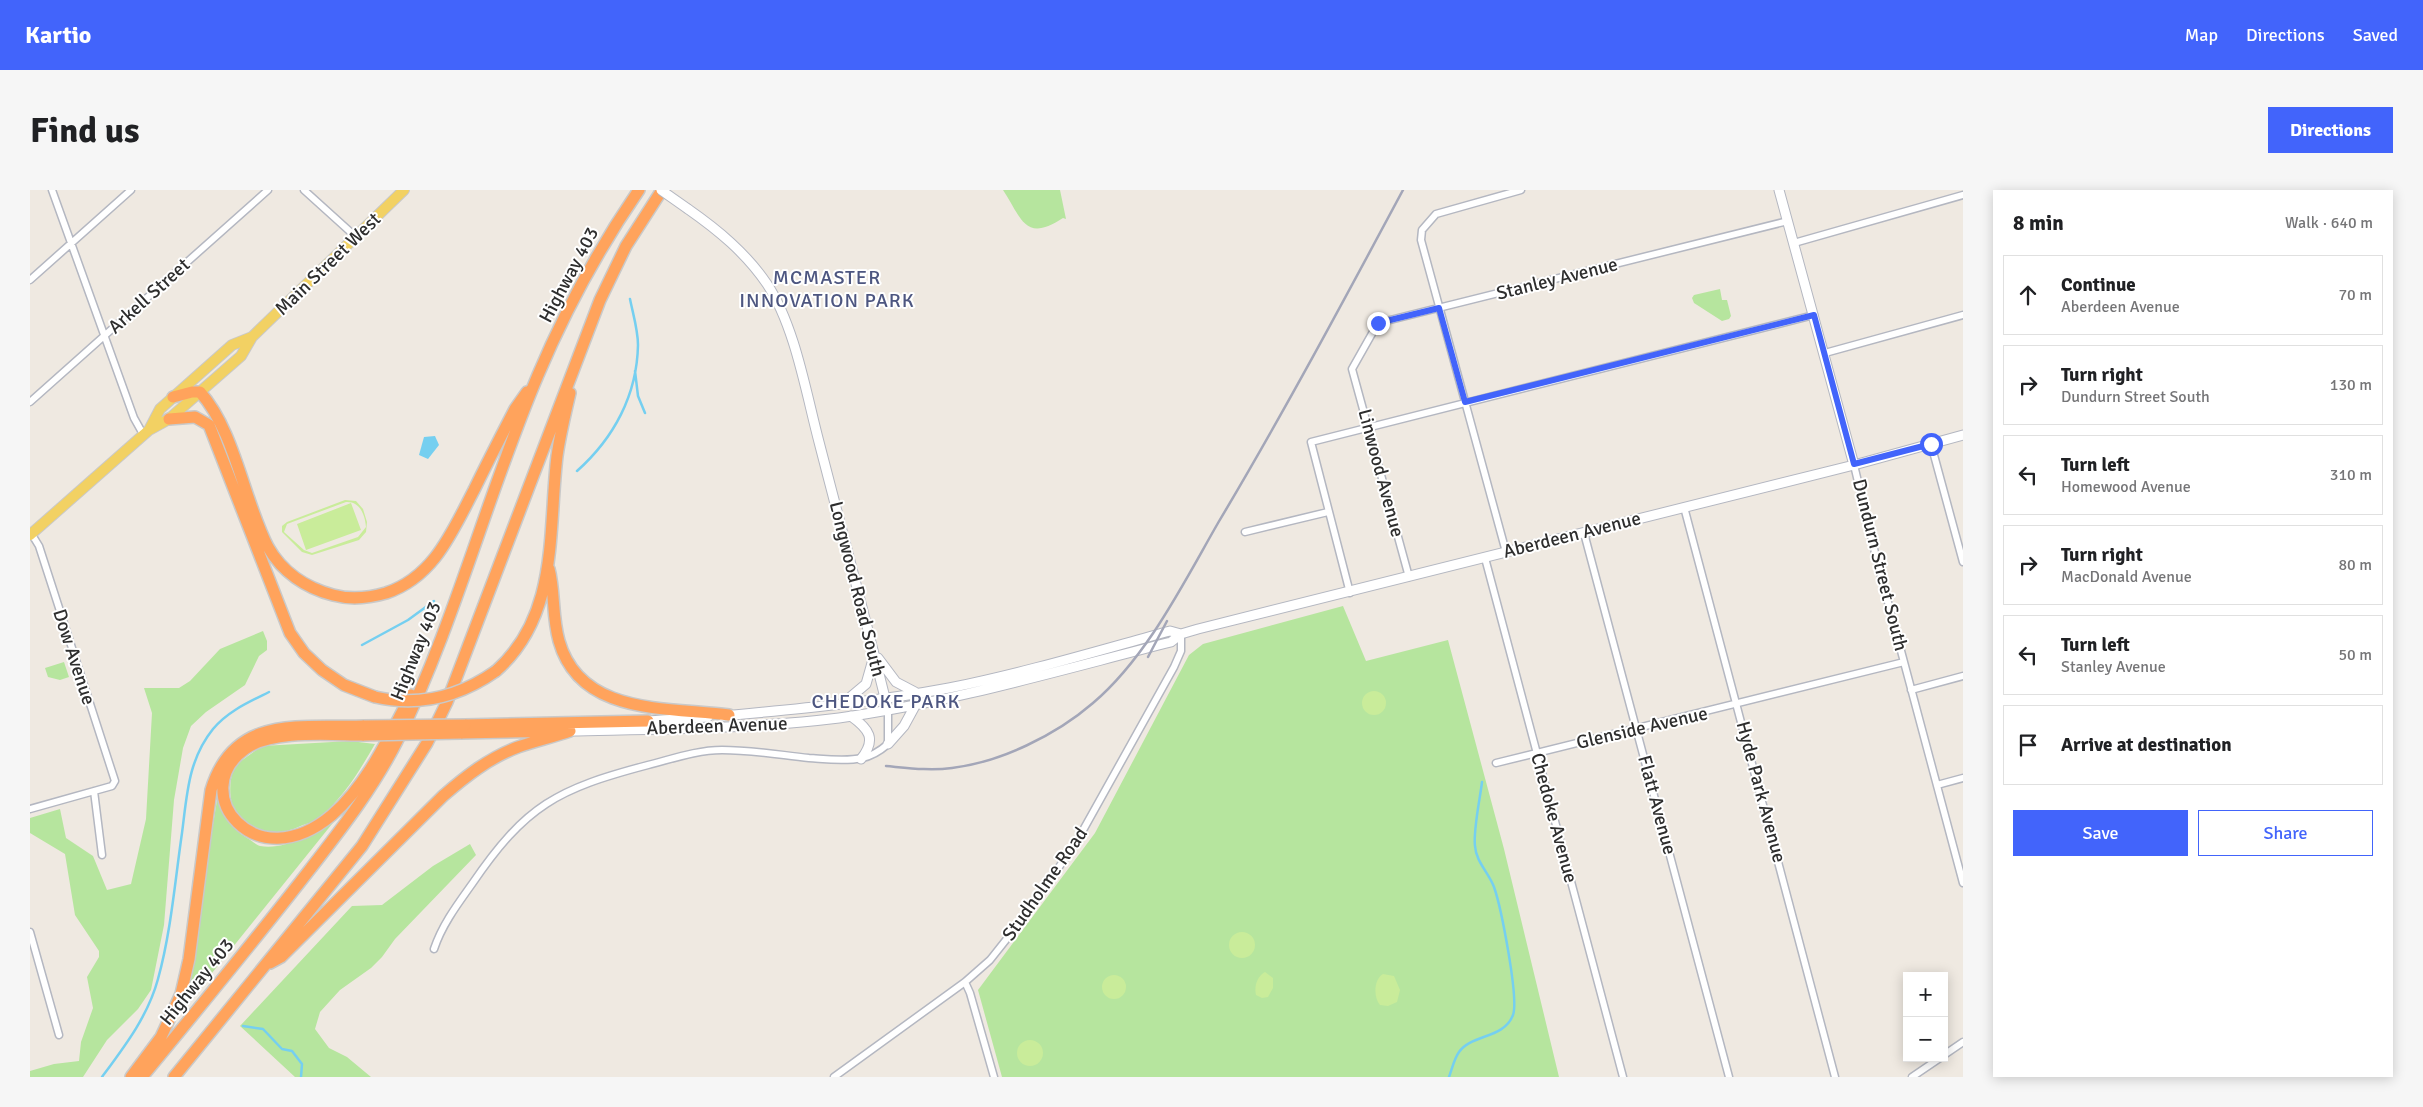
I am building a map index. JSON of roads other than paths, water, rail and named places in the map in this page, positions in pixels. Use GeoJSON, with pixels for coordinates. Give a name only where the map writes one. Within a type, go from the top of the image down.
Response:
{"type":"FeatureCollection","features":[{"type":"Feature","properties":{"kind":"highway","name":"Highway 403"},"geometry":{"type":"LineString","coordinates":[[142,1077],[276,914],[352,814],[396,744],[420,693],[538,376],[591,268],[639,190]]}},
{"type":"Feature","properties":{"kind":"highway","name":"Highway 403"},"geometry":{"type":"LineString","coordinates":[[174,1077],[362,846],[427,743],[447,702],[577,356],[600,300],[626,246],[661,190]]}},
{"type":"Feature","properties":{"kind":"highway"},"geometry":{"type":"LineString","coordinates":[[169,419],[196,417],[209,425],[281,614],[300,647],[316,664],[337,681],[375,697],[401,702],[432,700],[463,690],[496,671],[514,653],[530,630],[540,606],[549,566],[557,457],[577,356]]}},
{"type":"Feature","properties":{"kind":"highway"},"geometry":{"type":"LineString","coordinates":[[173,397],[200,392],[209,403],[225,436],[262,534],[279,563],[306,585],[320,591],[344,597],[368,597],[398,588],[411,581],[434,560],[451,534],[515,409],[538,376]]}},
{"type":"Feature","properties":{"kind":"highway"},"geometry":{"type":"LineString","coordinates":[[549,566],[552,580],[554,625],[560,644],[573,668],[591,687],[628,705],[729,715]]}},
{"type":"Feature","properties":{"kind":"highway"},"geometry":{"type":"LineString","coordinates":[[364,730],[288,736],[258,742],[246,748],[228,768],[224,780],[225,804],[231,815],[245,830],[255,836],[281,839],[298,835],[314,827],[332,814],[358,786],[374,763],[439,643]]}},
{"type":"Feature","properties":{"kind":"highway"},"geometry":{"type":"LineString","coordinates":[[463,729],[648,721]]}},
{"type":"Feature","properties":{"kind":"highway"},"geometry":{"type":"LineString","coordinates":[[131,1077],[161,1037],[181,994],[190,950],[211,790],[220,765],[236,746],[260,733],[287,728],[570,731]]}},
{"type":"Feature","properties":{"kind":"highway"},"geometry":{"type":"LineString","coordinates":[[264,967],[281,958],[443,796],[470,773],[518,747],[570,731]]}},
{"type":"Feature","properties":{"kind":"main road","name":"Main Street West"},"geometry":{"type":"LineString","coordinates":[[31,534],[146,432],[169,419],[241,356],[252,337],[404,190]]}},
{"type":"Feature","properties":{"kind":"main road","name":"Longwood Road South"},"geometry":{"type":"LineString","coordinates":[[661,190],[743,253],[767,284],[782,311],[802,378],[888,710]]}},
{"type":"Feature","properties":{"kind":"main road","name":"Dundurn Street South"},"geometry":{"type":"LineString","coordinates":[[1780,190],[1854,464]]}},
{"type":"Feature","properties":{"kind":"main road","name":"Main Street West"},"geometry":{"type":"LineString","coordinates":[[146,432],[160,409],[173,397],[232,346],[252,337]]}},
{"type":"Feature","properties":{"kind":"main road","name":"Aberdeen Avenue"},"geometry":{"type":"LineString","coordinates":[[570,731],[750,726],[851,716],[888,710],[1171,642],[1181,634],[1409,578],[1963,435]]}},
{"type":"Feature","properties":{"kind":"main road","name":"Aberdeen Avenue"},"geometry":{"type":"LineString","coordinates":[[648,721],[729,715],[885,697],[989,679],[1170,631],[1181,634]]}},
{"type":"Feature","properties":{"kind":"main road"},"geometry":{"type":"LineString","coordinates":[[874,653],[896,682],[915,692]]}},
{"type":"Feature","properties":{"kind":"main road"},"geometry":{"type":"LineString","coordinates":[[837,703],[852,697],[866,684],[874,653]]}},
{"type":"Feature","properties":{"kind":"main road"},"geometry":{"type":"LineString","coordinates":[[888,744],[904,726],[916,704]]}},
{"type":"Feature","properties":{"kind":"main road"},"geometry":{"type":"LineString","coordinates":[[851,716],[864,726],[869,735],[867,750],[860,759]]}},
{"type":"Feature","properties":{"kind":"street"},"geometry":{"type":"LineString","coordinates":[[52,190],[134,418],[146,432]]}},
{"type":"Feature","properties":{"kind":"street"},"geometry":{"type":"LineString","coordinates":[[30,280],[131,190]]}},
{"type":"Feature","properties":{"kind":"street","name":"Arkell Street"},"geometry":{"type":"LineString","coordinates":[[30,402],[268,190]]}},
{"type":"Feature","properties":{"kind":"street"},"geometry":{"type":"LineString","coordinates":[[304,190],[356,237]]}},
{"type":"Feature","properties":{"kind":"street"},"geometry":{"type":"LineString","coordinates":[[1506,552],[1421,240],[1422,230],[1436,214],[1521,190]]}},
{"type":"Feature","properties":{"kind":"street"},"geometry":{"type":"LineString","coordinates":[[1794,243],[1963,195]]}},
{"type":"Feature","properties":{"kind":"street","name":"Stanley Avenue"},"geometry":{"type":"LineString","coordinates":[[1352,369],[1378,323],[1788,221]]}},
{"type":"Feature","properties":{"kind":"street"},"geometry":{"type":"LineString","coordinates":[[1350,593],[1311,442],[1814,315]]}},
{"type":"Feature","properties":{"kind":"street"},"geometry":{"type":"LineString","coordinates":[[1825,353],[1963,315]]}},
{"type":"Feature","properties":{"kind":"street","name":"Linwood Avenue"},"geometry":{"type":"LineString","coordinates":[[1352,369],[1370,427],[1409,578]]}},
{"type":"Feature","properties":{"kind":"street"},"geometry":{"type":"LineString","coordinates":[[1931,444],[1963,562]]}},
{"type":"Feature","properties":{"kind":"street","name":"Dundurn Street South"},"geometry":{"type":"LineString","coordinates":[[1854,464],[1911,690],[1963,883]]}},
{"type":"Feature","properties":{"kind":"street","name":"Hyde Park Avenue"},"geometry":{"type":"LineString","coordinates":[[1684,507],[1835,1077]]}},
{"type":"Feature","properties":{"kind":"street"},"geometry":{"type":"LineString","coordinates":[[1245,532],[1328,512]]}},
{"type":"Feature","properties":{"kind":"street","name":"Flatt Avenue"},"geometry":{"type":"LineString","coordinates":[[1584,532],[1729,1077]]}},
{"type":"Feature","properties":{"kind":"street","name":"Dow Avenue"},"geometry":{"type":"LineString","coordinates":[[31,534],[39,546],[115,781],[112,786],[94,791]]}},
{"type":"Feature","properties":{"kind":"street","name":"Chedoke Avenue"},"geometry":{"type":"LineString","coordinates":[[1484,558],[1623,1077]]}},
{"type":"Feature","properties":{"kind":"street","name":"Studholme Road"},"geometry":{"type":"LineString","coordinates":[[834,1077],[965,982],[990,960],[1025,916],[1077,841],[1174,667],[1181,651],[1181,634]]}},
{"type":"Feature","properties":{"kind":"street","name":"Glenside Avenue"},"geometry":{"type":"LineString","coordinates":[[1496,763],[1738,705],[1904,662]]}},
{"type":"Feature","properties":{"kind":"street"},"geometry":{"type":"LineString","coordinates":[[1911,690],[1963,676]]}},
{"type":"Feature","properties":{"kind":"street","name":"Longwood Road South"},"geometry":{"type":"LineString","coordinates":[[888,710],[888,744]]}},
{"type":"Feature","properties":{"kind":"street"},"geometry":{"type":"LineString","coordinates":[[434,949],[447,919],[498,848],[531,814],[553,798],[575,787],[616,773],[709,750],[738,750],[825,759],[860,759],[873,754],[888,744]]}},
{"type":"Feature","properties":{"kind":"street"},"geometry":{"type":"LineString","coordinates":[[1937,785],[1963,778]]}},
{"type":"Feature","properties":{"kind":"street"},"geometry":{"type":"LineString","coordinates":[[30,809],[94,791],[102,855]]}},
{"type":"Feature","properties":{"kind":"street"},"geometry":{"type":"LineString","coordinates":[[30,932],[59,1035]]}},
{"type":"Feature","properties":{"kind":"street"},"geometry":{"type":"LineString","coordinates":[[965,982],[970,993],[994,1077]]}},
{"type":"Feature","properties":{"kind":"street"},"geometry":{"type":"LineString","coordinates":[[1948,1052],[1963,1042]]}},
{"type":"Feature","properties":{"kind":"street"},"geometry":{"type":"LineString","coordinates":[[1912,1077],[1934,1062]]}},
{"type":"Feature","properties":{"kind":"water"},"geometry":{"type":"Polygon","coordinates":[[[435,436],[439,445],[428,459],[419,455],[424,437],[435,436]]]}},
{"type":"Feature","properties":{"kind":"waterway"},"geometry":{"type":"LineString","coordinates":[[577,471],[612,430],[628,398],[637,363],[638,345],[630,299]]}},
{"type":"Feature","properties":{"kind":"waterway"},"geometry":{"type":"LineString","coordinates":[[635,371],[638,396],[645,413]]}},
{"type":"Feature","properties":{"kind":"waterway"},"geometry":{"type":"LineString","coordinates":[[362,645],[408,620],[434,601]]}},
{"type":"Feature","properties":{"kind":"waterway"},"geometry":{"type":"LineString","coordinates":[[102,1077],[142,1018],[154,993],[169,925],[187,792],[198,753],[213,729],[225,717],[269,692]]}},
{"type":"Feature","properties":{"kind":"waterway"},"geometry":{"type":"LineString","coordinates":[[1449,1077],[1454,1061],[1464,1046],[1495,1033],[1509,1023],[1513,1015],[1514,991],[1505,932],[1494,887],[1480,862],[1475,846],[1482,782]]}},
{"type":"Feature","properties":{"kind":"waterway"},"geometry":{"type":"LineString","coordinates":[[243,1026],[263,1029],[282,1049],[292,1051],[302,1064],[301,1077]]}},
{"type":"Feature","properties":{"kind":"railway"},"geometry":{"type":"LineString","coordinates":[[886,766],[944,769],[990,760],[1027,745],[1062,726],[1093,703],[1112,685],[1163,619],[1289,399],[1403,190]]}},
{"type":"Feature","properties":{"kind":"railway"},"geometry":{"type":"LineString","coordinates":[[1148,657],[1167,621]]}},
{"type":"Feature","properties":{"kind":"district","name":"MCMASTER INNOVATION PARK"},"geometry":{"type":"Point","coordinates":[827,288]}},
{"type":"Feature","properties":{"kind":"district","name":"CHEDOKE PARK"},"geometry":{"type":"Point","coordinates":[886,701]}}]}
